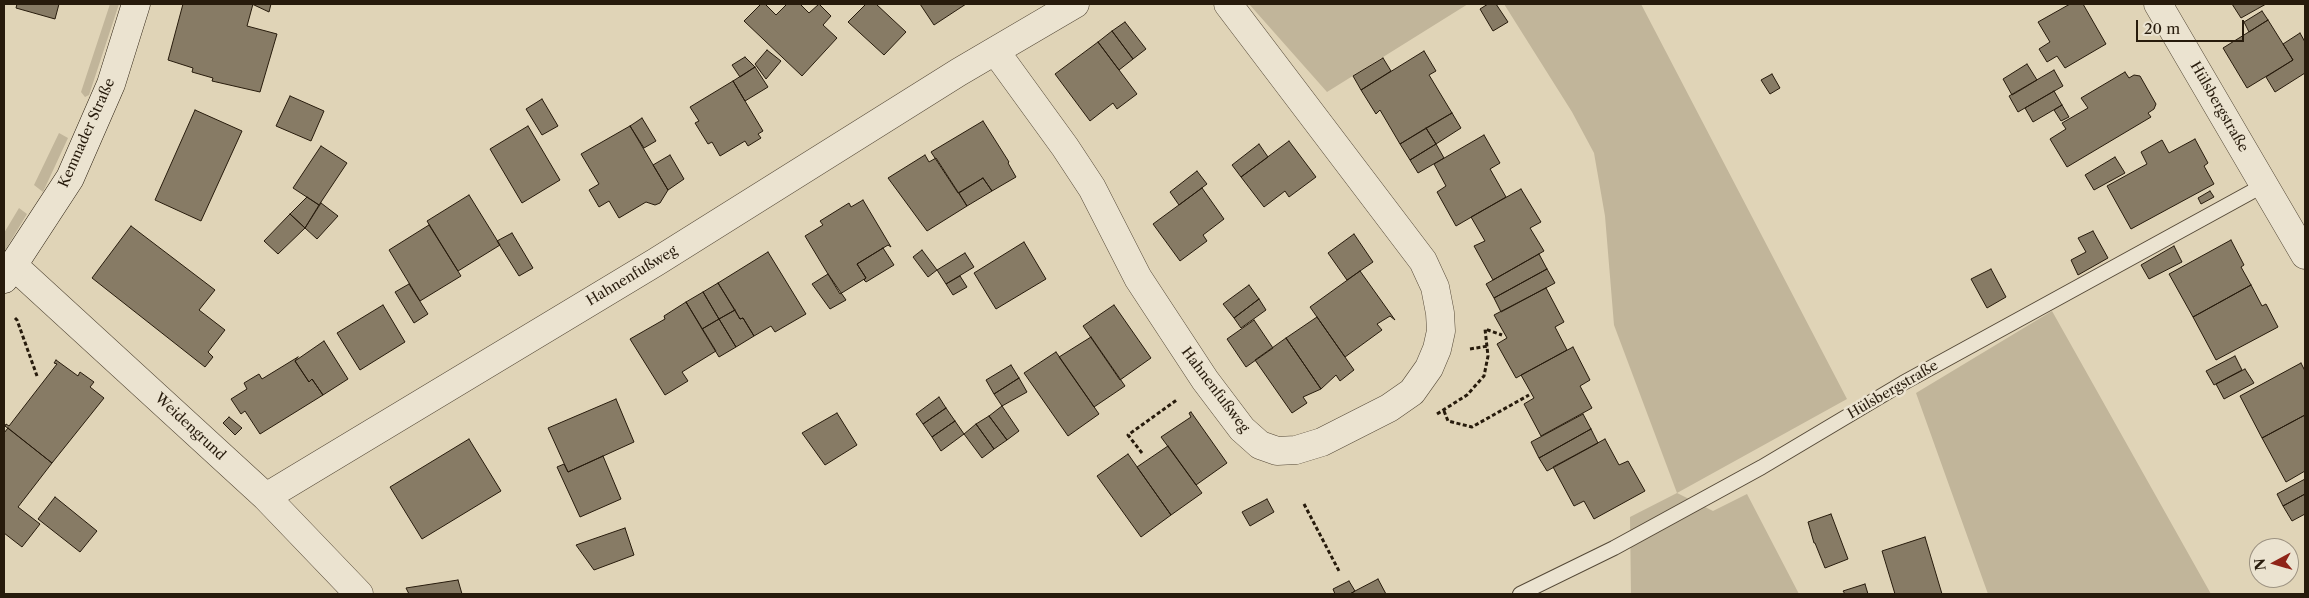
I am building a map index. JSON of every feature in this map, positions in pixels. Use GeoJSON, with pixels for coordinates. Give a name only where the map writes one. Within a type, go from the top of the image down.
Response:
{"type":"FeatureCollection","features":[{"type":"Feature","properties":{"kind":"street","name":"Kemnader Straße"},"geometry":{"type":"LineString","coordinates":[[9,273],[71,175],[110,84],[136,4]]}},
{"type":"Feature","properties":{"kind":"street","name":"Hahnenfußweg"},"geometry":{"type":"LineString","coordinates":[[266,497],[664,257],[959,72],[1075,4]]}},
{"type":"Feature","properties":{"kind":"street","name":"Hahnenfußweg"},"geometry":{"type":"LineString","coordinates":[[996,52],[1065,147],[1092,188],[1130,266],[1205,380],[1242,429],[1260,445],[1277,451],[1296,450],[1322,442],[1389,408],[1412,392],[1433,361],[1441,331],[1438,302],[1423,261],[1228,4]]}},
{"type":"Feature","properties":{"kind":"street","name":"Hülsbergstraße"},"geometry":{"type":"LineString","coordinates":[[2158,4],[2305,254]]}},
{"type":"Feature","properties":{"kind":"street","name":"Weidengrund"},"geometry":{"type":"LineString","coordinates":[[9,273],[266,497],[359,594]]}},
{"type":"Feature","properties":{"kind":"lane","name":"Hülsbergstraße"},"geometry":{"type":"LineString","coordinates":[[1520,594],[1614,548],[1753,471],[1903,383],[2264,185]]}},
{"type":"Feature","properties":{"kind":"path"},"geometry":{"type":"LineString","coordinates":[[15,318],[18,320],[37,376]]}},
{"type":"Feature","properties":{"kind":"path"},"geometry":{"type":"LineString","coordinates":[[1432,417],[1444,411],[1475,388],[1484,376],[1488,356],[1486,329],[1502,335]]}},
{"type":"Feature","properties":{"kind":"path"},"geometry":{"type":"LineString","coordinates":[[1142,453],[1128,435],[1205,380]]}},
{"type":"Feature","properties":{"kind":"path"},"geometry":{"type":"LineString","coordinates":[[1444,411],[1448,421],[1472,427],[1529,395]]}},
{"type":"Feature","properties":{"kind":"path"},"geometry":{"type":"LineString","coordinates":[[1304,504],[1339,571]]}},
{"type":"Feature","properties":{"kind":"shaded area"},"geometry":{"type":"Polygon","coordinates":[[[110,4],[119,4],[89,95],[85,97],[81,92],[110,4]]]}},
{"type":"Feature","properties":{"kind":"shaded area"},"geometry":{"type":"Polygon","coordinates":[[[1249,4],[1468,4],[1327,92],[1249,4]]]}},
{"type":"Feature","properties":{"kind":"shaded area"},"geometry":{"type":"Polygon","coordinates":[[[1504,4],[1641,4],[1847,399],[1677,493],[1614,325],[1605,216],[1594,153],[1572,112],[1504,4]]]}},
{"type":"Feature","properties":{"kind":"shaded area"},"geometry":{"type":"Polygon","coordinates":[[[59,133],[68,138],[43,192],[34,185],[59,133]]]}},
{"type":"Feature","properties":{"kind":"shaded area"},"geometry":{"type":"Polygon","coordinates":[[[19,208],[27,214],[4,252],[4,233],[19,208]]]}},
{"type":"Feature","properties":{"kind":"shaded area"},"geometry":{"type":"Polygon","coordinates":[[[2052,311],[2211,594],[1988,594],[1916,393],[2052,311]]]}},
{"type":"Feature","properties":{"kind":"shaded area"},"geometry":{"type":"Polygon","coordinates":[[[1677,493],[1713,511],[1747,494],[1799,594],[1631,594],[1630,517],[1677,493]]]}},
{"type":"Feature","properties":{"kind":"building"},"geometry":{"type":"Polygon","coordinates":[[[17,4],[59,4],[55,19],[16,8],[17,4]]]}},
{"type":"Feature","properties":{"kind":"building"},"geometry":{"type":"Polygon","coordinates":[[[183,4],[253,4],[247,26],[277,34],[260,92],[212,81],[213,78],[192,72],[193,68],[168,60],[183,4]]]}},
{"type":"Feature","properties":{"kind":"building"},"geometry":{"type":"Polygon","coordinates":[[[252,4],[271,4],[269,12],[252,4]]]}},
{"type":"Feature","properties":{"kind":"building"},"geometry":{"type":"Polygon","coordinates":[[[761,4],[765,4],[776,15],[787,4],[800,4],[809,13],[819,4],[831,16],[823,25],[837,38],[802,76],[744,21],[761,4]]]}},
{"type":"Feature","properties":{"kind":"building"},"geometry":{"type":"Polygon","coordinates":[[[866,4],[876,4],[906,32],[884,55],[848,22],[866,4]]]}},
{"type":"Feature","properties":{"kind":"building"},"geometry":{"type":"Polygon","coordinates":[[[920,4],[966,4],[934,25],[920,4]]]}},
{"type":"Feature","properties":{"kind":"building"},"geometry":{"type":"Polygon","coordinates":[[[1488,4],[1496,4],[1508,22],[1493,31],[1480,9],[1488,4]]]}},
{"type":"Feature","properties":{"kind":"building"},"geometry":{"type":"Polygon","coordinates":[[[2070,4],[2083,4],[2106,44],[2065,68],[2057,56],[2047,62],[2039,49],[2050,42],[2038,22],[2070,4]]]}},
{"type":"Feature","properties":{"kind":"building"},"geometry":{"type":"Polygon","coordinates":[[[2232,4],[2266,4],[2241,18],[2232,4]]]}},
{"type":"Feature","properties":{"kind":"building"},"geometry":{"type":"Polygon","coordinates":[[[2262,11],[2268,20],[2249,32],[2244,22],[2262,11]]]}},
{"type":"Feature","properties":{"kind":"building"},"geometry":{"type":"Polygon","coordinates":[[[2268,20],[2293,60],[2247,88],[2223,48],[2268,20]]]}},
{"type":"Feature","properties":{"kind":"building"},"geometry":{"type":"Polygon","coordinates":[[[1125,22],[1146,49],[1133,59],[1112,31],[1125,22]]]}},
{"type":"Feature","properties":{"kind":"building"},"geometry":{"type":"Polygon","coordinates":[[[1112,31],[1133,59],[1119,70],[1098,42],[1112,31]]]}},
{"type":"Feature","properties":{"kind":"building"},"geometry":{"type":"Polygon","coordinates":[[[2300,33],[2305,42],[2305,73],[2275,92],[2266,77],[2293,60],[2283,44],[2300,33]]]}},
{"type":"Feature","properties":{"kind":"building"},"geometry":{"type":"Polygon","coordinates":[[[1098,42],[1137,94],[1117,109],[1113,103],[1090,121],[1055,74],[1098,42]]]}},
{"type":"Feature","properties":{"kind":"building"},"geometry":{"type":"Polygon","coordinates":[[[767,50],[781,61],[766,79],[755,64],[767,50]]]}},
{"type":"Feature","properties":{"kind":"building"},"geometry":{"type":"Polygon","coordinates":[[[1424,51],[1436,71],[1429,75],[1452,113],[1400,144],[1380,110],[1376,114],[1361,90],[1424,51]]]}},
{"type":"Feature","properties":{"kind":"building"},"geometry":{"type":"Polygon","coordinates":[[[745,57],[755,67],[740,77],[732,65],[745,57]]]}},
{"type":"Feature","properties":{"kind":"building"},"geometry":{"type":"Polygon","coordinates":[[[1383,58],[1391,71],[1361,90],[1353,76],[1383,58]]]}},
{"type":"Feature","properties":{"kind":"building"},"geometry":{"type":"Polygon","coordinates":[[[2027,64],[2037,80],[2012,95],[2003,79],[2027,64]]]}},
{"type":"Feature","properties":{"kind":"building"},"geometry":{"type":"Polygon","coordinates":[[[755,67],[768,87],[745,101],[733,81],[755,67]]]}},
{"type":"Feature","properties":{"kind":"building"},"geometry":{"type":"Polygon","coordinates":[[[2054,70],[2063,86],[2018,112],[2009,96],[2054,70]]]}},
{"type":"Feature","properties":{"kind":"building"},"geometry":{"type":"Polygon","coordinates":[[[2125,72],[2129,78],[2134,75],[2140,76],[2156,104],[2154,109],[2148,113],[2151,117],[2067,167],[2050,139],[2066,129],[2062,123],[2088,108],[2081,98],[2125,72]]]}},
{"type":"Feature","properties":{"kind":"building"},"geometry":{"type":"Polygon","coordinates":[[[1772,74],[1780,88],[1770,94],[1761,80],[1772,74]]]}},
{"type":"Feature","properties":{"kind":"building"},"geometry":{"type":"Polygon","coordinates":[[[733,81],[763,131],[758,134],[761,138],[748,146],[745,141],[720,156],[712,142],[708,144],[695,123],[699,121],[690,107],[733,81]]]}},
{"type":"Feature","properties":{"kind":"building"},"geometry":{"type":"Polygon","coordinates":[[[2054,91],[2062,105],[2033,122],[2025,108],[2054,91]]]}},
{"type":"Feature","properties":{"kind":"building"},"geometry":{"type":"Polygon","coordinates":[[[290,96],[324,111],[311,141],[276,126],[290,96]]]}},
{"type":"Feature","properties":{"kind":"building"},"geometry":{"type":"Polygon","coordinates":[[[542,99],[558,126],[542,135],[526,109],[542,99]]]}},
{"type":"Feature","properties":{"kind":"building"},"geometry":{"type":"Polygon","coordinates":[[[2062,105],[2069,117],[2061,121],[2054,110],[2062,105]]]}},
{"type":"Feature","properties":{"kind":"building"},"geometry":{"type":"Polygon","coordinates":[[[195,110],[242,131],[201,221],[155,200],[195,110]]]}},
{"type":"Feature","properties":{"kind":"building"},"geometry":{"type":"Polygon","coordinates":[[[1452,113],[1461,128],[1436,144],[1426,128],[1452,113]]]}},
{"type":"Feature","properties":{"kind":"building"},"geometry":{"type":"Polygon","coordinates":[[[642,118],[656,141],[644,148],[630,126],[642,118]]]}},
{"type":"Feature","properties":{"kind":"building"},"geometry":{"type":"Polygon","coordinates":[[[983,121],[1009,162],[1016,177],[992,191],[983,178],[958,193],[931,152],[983,121]]]}},
{"type":"Feature","properties":{"kind":"building"},"geometry":{"type":"Polygon","coordinates":[[[528,126],[560,180],[522,203],[490,149],[528,126]]]}},
{"type":"Feature","properties":{"kind":"building"},"geometry":{"type":"Polygon","coordinates":[[[630,126],[668,190],[660,203],[655,205],[646,202],[619,218],[609,201],[599,207],[589,190],[599,184],[581,154],[630,126]]]}},
{"type":"Feature","properties":{"kind":"building"},"geometry":{"type":"Polygon","coordinates":[[[1426,128],[1436,144],[1410,160],[1400,144],[1426,128]]]}},
{"type":"Feature","properties":{"kind":"building"},"geometry":{"type":"Polygon","coordinates":[[[1484,135],[1500,163],[1490,169],[1506,197],[1456,226],[1437,192],[1446,186],[1434,164],[1484,135]]]}},
{"type":"Feature","properties":{"kind":"building"},"geometry":{"type":"Polygon","coordinates":[[[2195,139],[2208,163],[2204,166],[2214,184],[2131,229],[2107,186],[2147,164],[2141,152],[2162,140],[2169,153],[2195,139]]]}},
{"type":"Feature","properties":{"kind":"building"},"geometry":{"type":"Polygon","coordinates":[[[1289,141],[1316,177],[1289,197],[1285,191],[1264,207],[1241,177],[1289,141]]]}},
{"type":"Feature","properties":{"kind":"building"},"geometry":{"type":"Polygon","coordinates":[[[1259,144],[1268,157],[1241,177],[1232,165],[1259,144]]]}},
{"type":"Feature","properties":{"kind":"building"},"geometry":{"type":"Polygon","coordinates":[[[1436,144],[1444,158],[1418,173],[1410,160],[1436,144]]]}},
{"type":"Feature","properties":{"kind":"building"},"geometry":{"type":"Polygon","coordinates":[[[321,146],[347,163],[319,205],[293,188],[321,146]]]}},
{"type":"Feature","properties":{"kind":"building"},"geometry":{"type":"Polygon","coordinates":[[[670,155],[684,179],[668,190],[653,165],[670,155]]]}},
{"type":"Feature","properties":{"kind":"building"},"geometry":{"type":"Polygon","coordinates":[[[925,155],[929,162],[936,158],[967,206],[927,231],[888,178],[925,155]]]}},
{"type":"Feature","properties":{"kind":"building"},"geometry":{"type":"Polygon","coordinates":[[[2115,157],[2125,173],[2094,190],[2085,175],[2115,157]]]}},
{"type":"Feature","properties":{"kind":"building"},"geometry":{"type":"Polygon","coordinates":[[[1197,171],[1207,184],[1179,205],[1170,192],[1197,171]]]}},
{"type":"Feature","properties":{"kind":"building"},"geometry":{"type":"Polygon","coordinates":[[[983,178],[992,191],[967,206],[959,193],[983,178]]]}},
{"type":"Feature","properties":{"kind":"building"},"geometry":{"type":"Polygon","coordinates":[[[1202,188],[1224,219],[1203,235],[1207,241],[1180,261],[1153,224],[1202,188]]]}},
{"type":"Feature","properties":{"kind":"building"},"geometry":{"type":"Polygon","coordinates":[[[1521,189],[1541,222],[1530,228],[1544,251],[1493,280],[1474,246],[1485,241],[1471,217],[1521,189]]]}},
{"type":"Feature","properties":{"kind":"building"},"geometry":{"type":"Polygon","coordinates":[[[2210,191],[2214,197],[2201,204],[2198,198],[2210,191]]]}},
{"type":"Feature","properties":{"kind":"building"},"geometry":{"type":"Polygon","coordinates":[[[469,195],[500,245],[458,271],[427,221],[469,195]]]}},
{"type":"Feature","properties":{"kind":"building"},"geometry":{"type":"Polygon","coordinates":[[[307,197],[319,205],[305,228],[290,214],[307,197]]]}},
{"type":"Feature","properties":{"kind":"building"},"geometry":{"type":"Polygon","coordinates":[[[863,200],[891,247],[888,245],[857,264],[866,278],[840,294],[805,236],[823,225],[820,221],[849,203],[851,207],[863,200]]]}},
{"type":"Feature","properties":{"kind":"building"},"geometry":{"type":"Polygon","coordinates":[[[321,203],[338,216],[317,239],[305,228],[321,203]]]}},
{"type":"Feature","properties":{"kind":"building"},"geometry":{"type":"Polygon","coordinates":[[[290,214],[305,228],[278,254],[264,241],[290,214]]]}},
{"type":"Feature","properties":{"kind":"building"},"geometry":{"type":"Polygon","coordinates":[[[429,225],[461,276],[420,301],[389,250],[429,225]]]}},
{"type":"Feature","properties":{"kind":"building"},"geometry":{"type":"Polygon","coordinates":[[[131,226],[215,290],[199,310],[225,330],[208,352],[213,357],[205,367],[92,278],[131,226]]]}},
{"type":"Feature","properties":{"kind":"building"},"geometry":{"type":"Polygon","coordinates":[[[2093,231],[2108,258],[2078,275],[2071,260],[2086,252],[2078,238],[2093,231]]]}},
{"type":"Feature","properties":{"kind":"building"},"geometry":{"type":"Polygon","coordinates":[[[512,233],[533,268],[519,276],[497,241],[512,233]]]}},
{"type":"Feature","properties":{"kind":"building"},"geometry":{"type":"Polygon","coordinates":[[[1354,234],[1373,262],[1347,280],[1328,253],[1354,234]]]}},
{"type":"Feature","properties":{"kind":"building"},"geometry":{"type":"Polygon","coordinates":[[[2231,240],[2244,265],[2241,267],[2251,285],[2193,317],[2169,274],[2231,240]]]}},
{"type":"Feature","properties":{"kind":"building"},"geometry":{"type":"Polygon","coordinates":[[[1024,242],[1046,279],[996,309],[974,273],[1024,242]]]}},
{"type":"Feature","properties":{"kind":"building"},"geometry":{"type":"Polygon","coordinates":[[[2174,246],[2182,262],[2149,279],[2141,265],[2174,246]]]}},
{"type":"Feature","properties":{"kind":"building"},"geometry":{"type":"Polygon","coordinates":[[[883,248],[894,265],[866,282],[864,280],[866,278],[857,264],[883,248]]]}},
{"type":"Feature","properties":{"kind":"building"},"geometry":{"type":"Polygon","coordinates":[[[922,250],[937,270],[928,277],[913,257],[922,250]]]}},
{"type":"Feature","properties":{"kind":"building"},"geometry":{"type":"Polygon","coordinates":[[[768,252],[806,314],[775,332],[771,326],[754,336],[743,318],[740,319],[718,283],[768,252]]]}},
{"type":"Feature","properties":{"kind":"building"},"geometry":{"type":"Polygon","coordinates":[[[965,253],[974,267],[946,284],[937,270],[965,253]]]}},
{"type":"Feature","properties":{"kind":"building"},"geometry":{"type":"Polygon","coordinates":[[[1539,254],[1547,269],[1494,298],[1486,284],[1539,254]]]}},
{"type":"Feature","properties":{"kind":"building"},"geometry":{"type":"Polygon","coordinates":[[[1547,269],[1555,283],[1501,312],[1494,298],[1547,269]]]}},
{"type":"Feature","properties":{"kind":"building"},"geometry":{"type":"Polygon","coordinates":[[[1991,269],[2006,297],[1987,308],[1971,279],[1991,269]]]}},
{"type":"Feature","properties":{"kind":"building"},"geometry":{"type":"Polygon","coordinates":[[[1360,271],[1395,320],[1390,316],[1377,324],[1382,330],[1345,357],[1310,307],[1360,271]]]}},
{"type":"Feature","properties":{"kind":"building"},"geometry":{"type":"Polygon","coordinates":[[[828,274],[846,300],[830,309],[812,284],[828,274]]]}},
{"type":"Feature","properties":{"kind":"building"},"geometry":{"type":"Polygon","coordinates":[[[960,276],[967,287],[953,295],[946,284],[960,276]]]}},
{"type":"Feature","properties":{"kind":"building"},"geometry":{"type":"Polygon","coordinates":[[[718,283],[735,310],[719,319],[703,292],[718,283]]]}},
{"type":"Feature","properties":{"kind":"building"},"geometry":{"type":"Polygon","coordinates":[[[409,284],[428,314],[414,323],[395,292],[409,284]]]}},
{"type":"Feature","properties":{"kind":"building"},"geometry":{"type":"Polygon","coordinates":[[[1249,285],[1259,299],[1234,318],[1223,304],[1249,285]]]}},
{"type":"Feature","properties":{"kind":"building"},"geometry":{"type":"Polygon","coordinates":[[[2251,285],[2262,306],[2266,304],[2278,327],[2216,360],[2193,317],[2251,285]]]}},
{"type":"Feature","properties":{"kind":"building"},"geometry":{"type":"Polygon","coordinates":[[[1546,288],[1564,322],[1555,327],[1567,350],[1516,378],[1497,344],[1507,338],[1494,315],[1546,288]]]}},
{"type":"Feature","properties":{"kind":"building"},"geometry":{"type":"Polygon","coordinates":[[[703,292],[719,319],[702,329],[686,302],[703,292]]]}},
{"type":"Feature","properties":{"kind":"building"},"geometry":{"type":"Polygon","coordinates":[[[1259,299],[1266,310],[1241,328],[1234,318],[1259,299]]]}},
{"type":"Feature","properties":{"kind":"building"},"geometry":{"type":"Polygon","coordinates":[[[686,302],[716,351],[682,372],[688,381],[665,395],[630,339],[665,319],[664,316],[686,302]]]}},
{"type":"Feature","properties":{"kind":"building"},"geometry":{"type":"Polygon","coordinates":[[[383,305],[405,342],[360,370],[337,333],[383,305]]]}},
{"type":"Feature","properties":{"kind":"building"},"geometry":{"type":"Polygon","coordinates":[[[1114,305],[1151,358],[1120,380],[1083,326],[1114,305]]]}},
{"type":"Feature","properties":{"kind":"building"},"geometry":{"type":"Polygon","coordinates":[[[735,310],[740,319],[743,318],[754,336],[736,347],[719,319],[735,310]]]}},
{"type":"Feature","properties":{"kind":"building"},"geometry":{"type":"Polygon","coordinates":[[[1317,317],[1354,370],[1340,381],[1336,375],[1321,389],[1286,338],[1317,317]]]}},
{"type":"Feature","properties":{"kind":"building"},"geometry":{"type":"Polygon","coordinates":[[[719,319],[736,347],[719,357],[702,329],[719,319]]]}},
{"type":"Feature","properties":{"kind":"building"},"geometry":{"type":"Polygon","coordinates":[[[1254,320],[1273,348],[1246,367],[1227,339],[1254,320]]]}},
{"type":"Feature","properties":{"kind":"building"},"geometry":{"type":"Polygon","coordinates":[[[1091,337],[1125,386],[1094,407],[1059,357],[1091,337]]]}},
{"type":"Feature","properties":{"kind":"building"},"geometry":{"type":"Polygon","coordinates":[[[1286,338],[1321,389],[1303,397],[1307,403],[1292,413],[1255,360],[1286,338]]]}},
{"type":"Feature","properties":{"kind":"building"},"geometry":{"type":"Polygon","coordinates":[[[324,341],[348,379],[323,395],[312,379],[309,382],[295,361],[324,341]]]}},
{"type":"Feature","properties":{"kind":"building"},"geometry":{"type":"Polygon","coordinates":[[[1573,347],[1590,380],[1580,386],[1592,408],[1541,436],[1524,404],[1534,398],[1521,375],[1573,347]]]}},
{"type":"Feature","properties":{"kind":"building"},"geometry":{"type":"Polygon","coordinates":[[[1056,352],[1099,414],[1068,436],[1024,373],[1056,352]]]}},
{"type":"Feature","properties":{"kind":"building"},"geometry":{"type":"Polygon","coordinates":[[[2235,356],[2242,370],[2214,385],[2206,371],[2235,356]]]}},
{"type":"Feature","properties":{"kind":"building"},"geometry":{"type":"Polygon","coordinates":[[[298,357],[295,361],[309,382],[312,379],[323,395],[260,434],[245,411],[241,414],[231,399],[247,389],[244,383],[259,374],[262,379],[298,357]]]}},
{"type":"Feature","properties":{"kind":"building"},"geometry":{"type":"Polygon","coordinates":[[[56,360],[78,376],[80,372],[94,382],[90,387],[104,398],[52,463],[5,426],[6,424],[9,426],[57,364],[54,363],[56,360]]]}},
{"type":"Feature","properties":{"kind":"building"},"geometry":{"type":"Polygon","coordinates":[[[2301,363],[2305,371],[2305,415],[2262,438],[2240,396],[2301,363]]]}},
{"type":"Feature","properties":{"kind":"building"},"geometry":{"type":"Polygon","coordinates":[[[1011,365],[1019,378],[994,394],[986,380],[1011,365]]]}},
{"type":"Feature","properties":{"kind":"building"},"geometry":{"type":"Polygon","coordinates":[[[2245,369],[2254,383],[2224,399],[2216,384],[2245,369]]]}},
{"type":"Feature","properties":{"kind":"building"},"geometry":{"type":"Polygon","coordinates":[[[1019,378],[1027,392],[1002,406],[994,394],[1019,378]]]}},
{"type":"Feature","properties":{"kind":"building"},"geometry":{"type":"Polygon","coordinates":[[[939,397],[946,408],[923,424],[916,414],[939,397]]]}},
{"type":"Feature","properties":{"kind":"building"},"geometry":{"type":"Polygon","coordinates":[[[616,399],[634,442],[568,472],[548,428],[616,399]]]}},
{"type":"Feature","properties":{"kind":"building"},"geometry":{"type":"Polygon","coordinates":[[[1002,406],[1019,431],[1007,440],[989,416],[1002,406]]]}},
{"type":"Feature","properties":{"kind":"building"},"geometry":{"type":"Polygon","coordinates":[[[946,408],[955,421],[932,437],[923,424],[946,408]]]}},
{"type":"Feature","properties":{"kind":"building"},"geometry":{"type":"Polygon","coordinates":[[[1191,412],[1227,463],[1196,485],[1161,437],[1191,417],[1189,413],[1191,412]]]}},
{"type":"Feature","properties":{"kind":"building"},"geometry":{"type":"Polygon","coordinates":[[[837,413],[857,445],[825,465],[802,433],[837,413]]]}},
{"type":"Feature","properties":{"kind":"building"},"geometry":{"type":"Polygon","coordinates":[[[1583,414],[1591,429],[1539,458],[1531,442],[1583,414]]]}},
{"type":"Feature","properties":{"kind":"building"},"geometry":{"type":"Polygon","coordinates":[[[2305,415],[2305,471],[2286,482],[2262,438],[2305,415]]]}},
{"type":"Feature","properties":{"kind":"building"},"geometry":{"type":"Polygon","coordinates":[[[989,416],[1007,440],[994,449],[976,424],[989,416]]]}},
{"type":"Feature","properties":{"kind":"building"},"geometry":{"type":"Polygon","coordinates":[[[229,417],[242,428],[235,435],[223,423],[229,417]]]}},
{"type":"Feature","properties":{"kind":"building"},"geometry":{"type":"Polygon","coordinates":[[[955,421],[964,434],[941,451],[932,437],[955,421]]]}},
{"type":"Feature","properties":{"kind":"building"},"geometry":{"type":"Polygon","coordinates":[[[976,424],[994,449],[982,458],[964,434],[976,424]]]}},
{"type":"Feature","properties":{"kind":"building"},"geometry":{"type":"Polygon","coordinates":[[[8,428],[52,463],[18,507],[40,524],[22,547],[4,533],[4,433],[8,428]]]}},
{"type":"Feature","properties":{"kind":"building"},"geometry":{"type":"Polygon","coordinates":[[[1591,429],[1598,443],[1547,471],[1539,458],[1591,429]]]}},
{"type":"Feature","properties":{"kind":"building"},"geometry":{"type":"Polygon","coordinates":[[[469,439],[501,491],[422,539],[390,487],[469,439]]]}},
{"type":"Feature","properties":{"kind":"building"},"geometry":{"type":"Polygon","coordinates":[[[1605,439],[1619,465],[1628,461],[1645,491],[1594,519],[1584,501],[1574,506],[1553,467],[1605,439]]]}},
{"type":"Feature","properties":{"kind":"building"},"geometry":{"type":"Polygon","coordinates":[[[1168,446],[1202,493],[1171,515],[1137,467],[1168,446]]]}},
{"type":"Feature","properties":{"kind":"building"},"geometry":{"type":"Polygon","coordinates":[[[1128,454],[1171,515],[1141,537],[1097,476],[1128,454]]]}},
{"type":"Feature","properties":{"kind":"building"},"geometry":{"type":"Polygon","coordinates":[[[603,456],[621,499],[580,517],[557,467],[564,464],[568,472],[603,456]]]}},
{"type":"Feature","properties":{"kind":"building"},"geometry":{"type":"Polygon","coordinates":[[[2305,479],[2305,494],[2283,506],[2277,494],[2305,479]]]}},
{"type":"Feature","properties":{"kind":"building"},"geometry":{"type":"Polygon","coordinates":[[[2305,494],[2305,514],[2292,521],[2283,506],[2305,494]]]}},
{"type":"Feature","properties":{"kind":"building"},"geometry":{"type":"Polygon","coordinates":[[[55,497],[97,531],[80,552],[38,519],[55,497]]]}},
{"type":"Feature","properties":{"kind":"building"},"geometry":{"type":"Polygon","coordinates":[[[1267,499],[1274,512],[1250,526],[1242,512],[1267,499]]]}},
{"type":"Feature","properties":{"kind":"building"},"geometry":{"type":"Polygon","coordinates":[[[1831,514],[1848,559],[1825,568],[1814,543],[1808,522],[1831,514]]]}},
{"type":"Feature","properties":{"kind":"building"},"geometry":{"type":"Polygon","coordinates":[[[625,528],[634,555],[594,570],[576,545],[625,528]]]}},
{"type":"Feature","properties":{"kind":"building"},"geometry":{"type":"Polygon","coordinates":[[[1925,537],[1942,594],[1895,594],[1882,551],[1925,537]]]}},
{"type":"Feature","properties":{"kind":"building"},"geometry":{"type":"Polygon","coordinates":[[[1378,579],[1386,594],[1350,594],[1355,591],[1378,579]]]}},
{"type":"Feature","properties":{"kind":"building"},"geometry":{"type":"Polygon","coordinates":[[[458,580],[462,594],[409,594],[406,588],[458,580]]]}},
{"type":"Feature","properties":{"kind":"building"},"geometry":{"type":"Polygon","coordinates":[[[1349,581],[1355,591],[1350,594],[1335,594],[1333,589],[1349,581]]]}},
{"type":"Feature","properties":{"kind":"building"},"geometry":{"type":"Polygon","coordinates":[[[1865,584],[1868,594],[1845,594],[1843,591],[1865,584]]]}}]}
